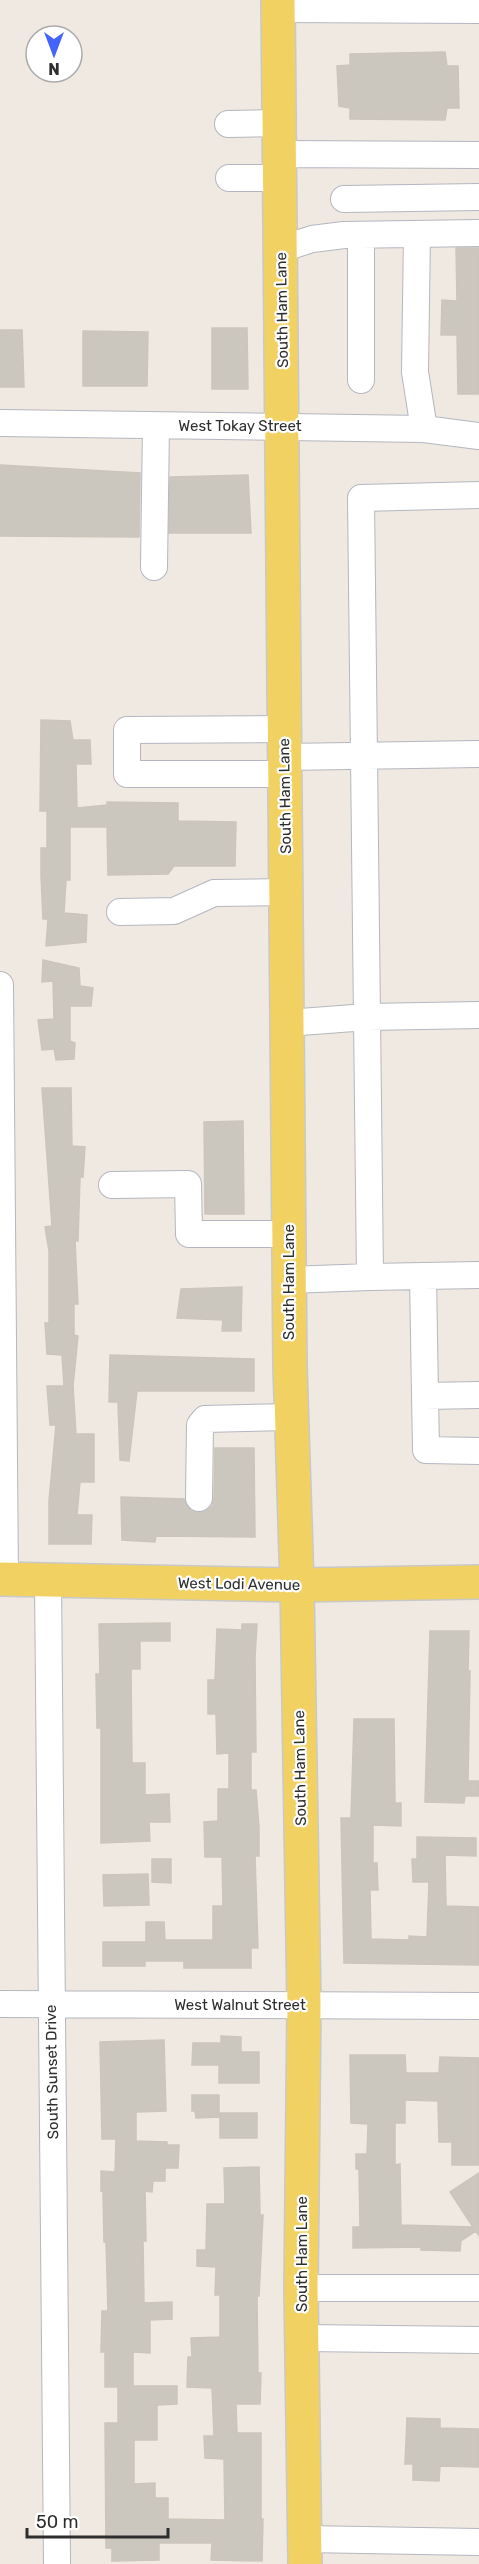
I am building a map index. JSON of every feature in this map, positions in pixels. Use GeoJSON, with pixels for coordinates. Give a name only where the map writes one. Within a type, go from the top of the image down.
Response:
{"type":"FeatureCollection","features":[{"type":"Feature","properties":{"kind":"main road","name":"South Ham Lane"},"geometry":{"type":"LineString","coordinates":[[278,4],[289,1280],[304,2005],[301,2288],[305,2552]]}},
{"type":"Feature","properties":{"kind":"main road","name":"West Lodi Avenue"},"geometry":{"type":"LineString","coordinates":[[2,1579],[297,1585],[479,1582]]}},
{"type":"Feature","properties":{"kind":"street"},"geometry":{"type":"LineString","coordinates":[[278,4],[479,9]]}},
{"type":"Feature","properties":{"kind":"street"},"geometry":{"type":"LineString","coordinates":[[228,124],[280,151],[479,154]]}},
{"type":"Feature","properties":{"kind":"street"},"geometry":{"type":"LineString","coordinates":[[229,178],[280,151]]}},
{"type":"Feature","properties":{"kind":"street"},"geometry":{"type":"LineString","coordinates":[[344,199],[479,197]]}},
{"type":"Feature","properties":{"kind":"street"},"geometry":{"type":"LineString","coordinates":[[281,249],[312,239],[353,235],[479,233]]}},
{"type":"Feature","properties":{"kind":"street"},"geometry":{"type":"LineString","coordinates":[[417,234],[415,372],[424,429]]}},
{"type":"Feature","properties":{"kind":"street"},"geometry":{"type":"LineString","coordinates":[[353,235],[361,380]]}},
{"type":"Feature","properties":{"kind":"street","name":"West Tokay Street"},"geometry":{"type":"LineString","coordinates":[[0,423],[424,429],[479,436]]}},
{"type":"Feature","properties":{"kind":"street"},"geometry":{"type":"LineString","coordinates":[[154,567],[156,426]]}},
{"type":"Feature","properties":{"kind":"street"},"geometry":{"type":"LineString","coordinates":[[370,1277],[361,498],[479,495]]}},
{"type":"Feature","properties":{"kind":"street"},"geometry":{"type":"LineString","coordinates":[[285,753],[127,774],[127,730],[285,753],[479,754]]}},
{"type":"Feature","properties":{"kind":"street"},"geometry":{"type":"LineString","coordinates":[[120,912],[174,911],[214,892],[286,892]]}},
{"type":"Feature","properties":{"kind":"street"},"geometry":{"type":"LineString","coordinates":[[0,985],[2,1579]]}},
{"type":"Feature","properties":{"kind":"street"},"geometry":{"type":"LineString","coordinates":[[287,1023],[367,1017],[479,1015]]}},
{"type":"Feature","properties":{"kind":"street"},"geometry":{"type":"LineString","coordinates":[[112,1185],[188,1184],[189,1234],[289,1234]]}},
{"type":"Feature","properties":{"kind":"street"},"geometry":{"type":"LineString","coordinates":[[289,1280],[479,1275]]}},
{"type":"Feature","properties":{"kind":"street"},"geometry":{"type":"LineString","coordinates":[[423,1276],[426,1450],[479,1451]]}},
{"type":"Feature","properties":{"kind":"street"},"geometry":{"type":"LineString","coordinates":[[425,1396],[479,1395]]}},
{"type":"Feature","properties":{"kind":"street"},"geometry":{"type":"LineString","coordinates":[[199,1498],[200,1425],[205,1419],[291,1417]]}},
{"type":"Feature","properties":{"kind":"street","name":"South Sunset Drive"},"geometry":{"type":"LineString","coordinates":[[48,1580],[57,2564]]}},
{"type":"Feature","properties":{"kind":"street","name":"West Walnut Street"},"geometry":{"type":"LineString","coordinates":[[0,2004],[479,2006]]}},
{"type":"Feature","properties":{"kind":"street"},"geometry":{"type":"LineString","coordinates":[[301,2288],[479,2288]]}},
{"type":"Feature","properties":{"kind":"street"},"geometry":{"type":"LineString","coordinates":[[302,2338],[479,2340]]}},
{"type":"Feature","properties":{"kind":"street"},"geometry":{"type":"LineString","coordinates":[[305,2552],[479,2542]]}},
{"type":"Feature","properties":{"kind":"building"},"geometry":{"type":"Polygon","coordinates":[[[445,52],[447,66],[458,66],[459,108],[447,108],[445,120],[350,119],[350,108],[339,106],[337,66],[350,65],[350,54],[445,52]]]}},
{"type":"Feature","properties":{"kind":"building"},"geometry":{"type":"Polygon","coordinates":[[[456,248],[479,248],[479,394],[458,394],[457,335],[441,335],[442,300],[457,301],[456,248]]]}},
{"type":"Feature","properties":{"kind":"building"},"geometry":{"type":"Polygon","coordinates":[[[212,328],[247,328],[248,389],[212,389],[212,328]]]}},
{"type":"Feature","properties":{"kind":"building"},"geometry":{"type":"Polygon","coordinates":[[[0,330],[22,330],[24,387],[0,387],[0,330]]]}},
{"type":"Feature","properties":{"kind":"building"},"geometry":{"type":"Polygon","coordinates":[[[83,331],[148,332],[147,386],[83,386],[83,331]]]}},
{"type":"Feature","properties":{"kind":"building"},"geometry":{"type":"Polygon","coordinates":[[[0,465],[140,473],[139,537],[0,536],[0,465]]]}},
{"type":"Feature","properties":{"kind":"building"},"geometry":{"type":"Polygon","coordinates":[[[248,475],[251,533],[169,533],[170,477],[248,475]]]}},
{"type":"Feature","properties":{"kind":"building"},"geometry":{"type":"Polygon","coordinates":[[[41,720],[70,721],[73,740],[90,740],[91,764],[76,764],[77,808],[107,805],[107,802],[178,803],[178,821],[236,822],[235,866],[174,866],[168,874],[108,875],[107,827],[70,827],[70,880],[66,880],[64,913],[87,915],[86,942],[46,946],[48,919],[43,919],[41,848],[47,848],[47,811],[40,811],[41,720]]]}},
{"type":"Feature","properties":{"kind":"building"},"geometry":{"type":"Polygon","coordinates":[[[43,960],[79,968],[80,986],[93,988],[91,1006],[70,1006],[70,1041],[75,1043],[74,1059],[56,1060],[54,1049],[42,1050],[38,1020],[54,1019],[53,981],[42,982],[43,960]]]}},
{"type":"Feature","properties":{"kind":"building"},"geometry":{"type":"Polygon","coordinates":[[[42,1088],[71,1088],[72,1146],[85,1147],[83,1177],[80,1177],[78,1241],[75,1241],[78,1304],[74,1304],[74,1335],[78,1336],[73,1386],[76,1434],[94,1434],[94,1482],[80,1482],[77,1515],[92,1515],[91,1544],[49,1544],[49,1501],[56,1425],[50,1425],[47,1386],[64,1386],[62,1355],[47,1354],[45,1323],[49,1323],[49,1251],[45,1227],[52,1226],[42,1088]]]}},
{"type":"Feature","properties":{"kind":"building"},"geometry":{"type":"Polygon","coordinates":[[[243,1121],[244,1214],[205,1214],[204,1122],[243,1121]]]}},
{"type":"Feature","properties":{"kind":"building"},"geometry":{"type":"Polygon","coordinates":[[[242,1287],[241,1331],[222,1331],[223,1320],[177,1318],[181,1289],[242,1287]]]}},
{"type":"Feature","properties":{"kind":"building"},"geometry":{"type":"Polygon","coordinates":[[[110,1355],[254,1359],[254,1391],[137,1391],[129,1461],[120,1460],[118,1402],[109,1402],[110,1355]]]}},
{"type":"Feature","properties":{"kind":"building"},"geometry":{"type":"Polygon","coordinates":[[[215,1448],[254,1448],[255,1537],[156,1536],[155,1542],[122,1540],[121,1497],[184,1499],[191,1511],[198,1513],[212,1506],[215,1448]]]}},
{"type":"Feature","properties":{"kind":"building"},"geometry":{"type":"Polygon","coordinates":[[[170,1623],[170,1641],[140,1641],[140,1669],[131,1669],[132,1763],[145,1763],[145,1795],[169,1794],[170,1822],[149,1822],[150,1841],[101,1843],[101,1728],[97,1728],[96,1674],[100,1674],[99,1624],[170,1623]]]}},
{"type":"Feature","properties":{"kind":"building"},"geometry":{"type":"Polygon","coordinates":[[[242,1624],[257,1624],[256,1752],[251,1752],[251,1790],[256,1790],[259,1827],[259,1856],[255,1856],[258,1948],[251,1948],[251,1968],[184,1968],[184,1961],[145,1961],[145,1966],[103,1966],[103,1942],[146,1942],[146,1922],[164,1922],[165,1940],[213,1940],[213,1906],[223,1906],[222,1857],[205,1857],[204,1822],[218,1821],[218,1789],[229,1789],[229,1753],[217,1754],[216,1714],[208,1714],[208,1680],[215,1680],[217,1629],[242,1630],[242,1624]]]}},
{"type":"Feature","properties":{"kind":"building"},"geometry":{"type":"Polygon","coordinates":[[[430,1631],[469,1631],[468,1781],[479,1781],[479,1796],[465,1796],[464,1803],[425,1802],[430,1631]]]}},
{"type":"Feature","properties":{"kind":"building"},"geometry":{"type":"Polygon","coordinates":[[[354,1719],[394,1719],[395,1803],[401,1803],[401,1826],[373,1825],[373,1863],[377,1863],[378,1890],[370,1890],[371,1939],[409,1940],[409,1936],[427,1937],[429,1882],[413,1882],[412,1859],[417,1859],[417,1837],[476,1838],[476,1856],[445,1855],[446,1906],[479,1907],[479,1965],[344,1963],[341,1818],[351,1818],[354,1719]]]}},
{"type":"Feature","properties":{"kind":"building"},"geometry":{"type":"Polygon","coordinates":[[[152,1859],[171,1859],[171,1883],[152,1882],[152,1859]]]}},
{"type":"Feature","properties":{"kind":"building"},"geometry":{"type":"Polygon","coordinates":[[[148,1874],[149,1905],[104,1906],[103,1875],[148,1874]]]}},
{"type":"Feature","properties":{"kind":"building"},"geometry":{"type":"Polygon","coordinates":[[[221,2036],[241,2037],[241,2052],[259,2052],[259,2083],[219,2083],[219,2065],[192,2065],[193,2043],[221,2043],[221,2036]]]}},
{"type":"Feature","properties":{"kind":"building"},"geometry":{"type":"Polygon","coordinates":[[[164,2040],[166,2111],[136,2112],[136,2141],[167,2142],[167,2145],[179,2145],[178,2168],[165,2168],[165,2181],[153,2181],[152,2192],[145,2191],[144,2303],[172,2302],[172,2319],[150,2320],[150,2353],[133,2352],[133,2386],[177,2386],[177,2404],[157,2405],[157,2440],[134,2440],[134,2484],[155,2483],[155,2498],[168,2498],[168,2519],[225,2520],[224,2459],[205,2458],[204,2436],[214,2436],[212,2388],[187,2387],[188,2357],[192,2357],[191,2338],[220,2337],[220,2295],[215,2295],[216,2267],[197,2266],[197,2250],[206,2250],[207,2204],[225,2204],[224,2168],[259,2167],[260,2215],[263,2215],[259,2296],[257,2296],[258,2373],[261,2373],[260,2404],[236,2404],[237,2433],[261,2433],[262,2561],[211,2560],[212,2543],[159,2543],[159,2560],[112,2561],[112,2548],[106,2548],[105,2423],[118,2423],[118,2387],[105,2387],[105,2352],[101,2352],[102,2311],[108,2311],[101,2171],[115,2172],[116,2139],[102,2139],[100,2042],[164,2040]]]}},
{"type":"Feature","properties":{"kind":"building"},"geometry":{"type":"Polygon","coordinates":[[[350,2055],[405,2055],[406,2073],[439,2073],[440,2057],[479,2058],[479,2165],[452,2165],[452,2142],[439,2142],[438,2101],[405,2100],[405,2123],[395,2123],[395,2165],[400,2164],[401,2225],[473,2227],[450,2192],[479,2173],[479,2236],[476,2231],[461,2241],[460,2251],[421,2250],[421,2247],[353,2248],[353,2227],[360,2227],[359,2169],[356,2169],[356,2154],[367,2154],[368,2124],[351,2123],[350,2055]]]}},
{"type":"Feature","properties":{"kind":"building"},"geometry":{"type":"Polygon","coordinates":[[[192,2095],[219,2095],[219,2117],[196,2118],[195,2111],[192,2111],[192,2095]]]}},
{"type":"Feature","properties":{"kind":"building"},"geometry":{"type":"Polygon","coordinates":[[[220,2113],[257,2113],[257,2138],[220,2138],[220,2113]]]}},
{"type":"Feature","properties":{"kind":"building"},"geometry":{"type":"Polygon","coordinates":[[[407,2418],[440,2419],[440,2428],[479,2429],[479,2467],[440,2466],[439,2481],[413,2480],[413,2464],[405,2464],[407,2418]]]}}]}
